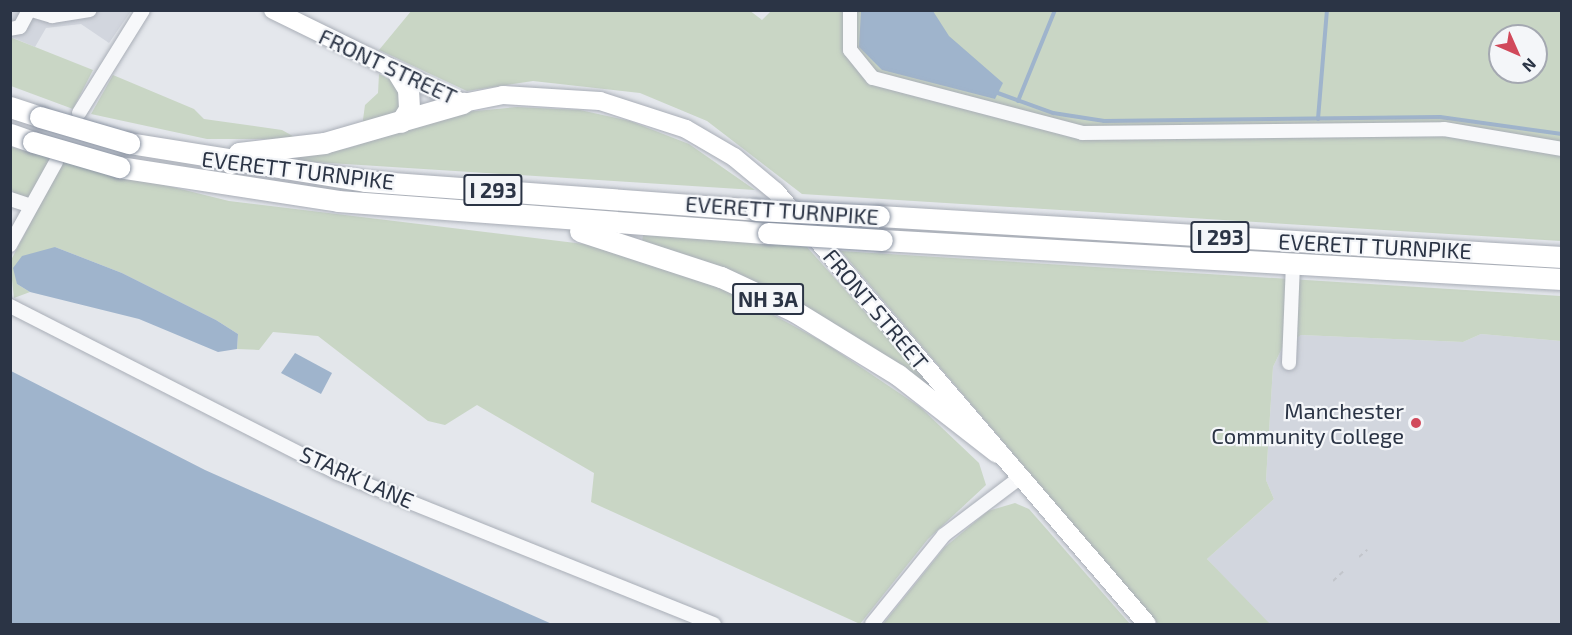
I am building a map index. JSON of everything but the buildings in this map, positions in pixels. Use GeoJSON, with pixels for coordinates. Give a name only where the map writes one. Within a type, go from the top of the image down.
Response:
{"type":"FeatureCollection","features":[{"type":"Feature","properties":{"kind":"highway"},"geometry":{"type":"LineString","coordinates":[[398,73],[408,89],[409,109],[401,122]]}},
{"type":"Feature","properties":{"kind":"highway","name":"NH 3A"},"geometry":{"type":"LineString","coordinates":[[231,163],[239,153],[324,143],[463,103]]}},
{"type":"Feature","properties":{"kind":"highway","name":"EVERETT TURNPIKE"},"geometry":{"type":"LineString","coordinates":[[10,107],[129,143],[231,163],[365,181],[756,210],[1562,257]]}},
{"type":"Feature","properties":{"kind":"highway","name":"EVERETT TURNPIKE"},"geometry":{"type":"LineString","coordinates":[[10,134],[119,167],[284,195],[506,216],[1562,279]]}},
{"type":"Feature","properties":{"kind":"highway","name":"NH 3A"},"geometry":{"type":"LineString","coordinates":[[506,216],[604,236],[767,298],[898,375],[997,452]]}},
{"type":"Feature","properties":{"kind":"main road","name":"FRONT STREET"},"geometry":{"type":"LineString","coordinates":[[273,10],[463,103],[503,95],[600,101],[686,129],[735,157],[776,192],[1018,479],[1147,624]]}},
{"type":"Feature","properties":{"kind":"street"},"geometry":{"type":"LineString","coordinates":[[10,29],[20,27],[30,10],[52,16],[90,10]]}},
{"type":"Feature","properties":{"kind":"street"},"geometry":{"type":"LineString","coordinates":[[79,113],[143,10]]}},
{"type":"Feature","properties":{"kind":"street"},"geometry":{"type":"LineString","coordinates":[[850,10],[849,50],[873,78],[1082,133],[1444,129],[1562,149]]}},
{"type":"Feature","properties":{"kind":"street"},"geometry":{"type":"LineString","coordinates":[[10,245],[56,162]]}},
{"type":"Feature","properties":{"kind":"street"},"geometry":{"type":"LineString","coordinates":[[10,198],[31,206]]}},
{"type":"Feature","properties":{"kind":"street"},"geometry":{"type":"LineString","coordinates":[[1289,363],[1293,262]]}},
{"type":"Feature","properties":{"kind":"street","name":"STARK LANE"},"geometry":{"type":"LineString","coordinates":[[10,306],[339,473],[714,624]]}},
{"type":"Feature","properties":{"kind":"street"},"geometry":{"type":"LineString","coordinates":[[872,624],[944,535],[1018,479]]}},
{"type":"Feature","properties":{"kind":"path"},"geometry":{"type":"LineString","coordinates":[[1359,557],[1367,550]]}},
{"type":"Feature","properties":{"kind":"path"},"geometry":{"type":"LineString","coordinates":[[1333,581],[1345,570]]}},
{"type":"Feature","properties":{"kind":"shaded area"},"geometry":{"type":"Polygon","coordinates":[[[10,11],[131,11],[109,43],[81,24],[46,28],[35,47],[11,37],[10,11]]]}},
{"type":"Feature","properties":{"kind":"shaded area","name":"Manchester Community College"},"geometry":{"type":"Polygon","coordinates":[[[1481,334],[1561,341],[1561,624],[1268,624],[1207,559],[1274,499],[1266,480],[1273,367],[1282,348],[1301,335],[1463,342],[1481,334]]]}},
{"type":"Feature","properties":{"kind":"green space"},"geometry":{"type":"Polygon","coordinates":[[[412,10],[749,10],[762,20],[772,10],[1561,11],[1561,241],[802,194],[707,121],[640,93],[533,81],[467,91],[379,50],[412,10]]]}},
{"type":"Feature","properties":{"kind":"green space"},"geometry":{"type":"Polygon","coordinates":[[[10,37],[93,70],[73,109],[11,86],[10,37]]]}},
{"type":"Feature","properties":{"kind":"green space"},"geometry":{"type":"Polygon","coordinates":[[[379,74],[397,83],[400,110],[362,127],[365,105],[378,93],[379,74]]]}},
{"type":"Feature","properties":{"kind":"green space"},"geometry":{"type":"Polygon","coordinates":[[[113,75],[194,109],[204,119],[282,130],[298,139],[207,139],[91,114],[113,75]]]}},
{"type":"Feature","properties":{"kind":"green space"},"geometry":{"type":"Polygon","coordinates":[[[517,107],[580,110],[630,121],[689,144],[755,190],[298,161],[297,156],[348,148],[465,112],[517,107]]]}},
{"type":"Feature","properties":{"kind":"green space"},"geometry":{"type":"Polygon","coordinates":[[[11,147],[229,201],[600,246],[718,285],[825,343],[920,407],[979,463],[986,485],[928,539],[860,624],[591,502],[594,473],[477,405],[445,425],[428,421],[318,336],[273,332],[259,350],[237,349],[238,334],[216,320],[122,273],[55,247],[17,284],[30,292],[14,298],[10,262],[31,222],[11,188],[11,147]]]}},
{"type":"Feature","properties":{"kind":"green space"},"geometry":{"type":"Polygon","coordinates":[[[643,235],[807,247],[945,402],[906,374],[642,242],[643,235]]]}},
{"type":"Feature","properties":{"kind":"green space"},"geometry":{"type":"Polygon","coordinates":[[[841,251],[1561,296],[1561,341],[1481,334],[1463,342],[1301,335],[1282,348],[1273,367],[1266,480],[1274,499],[1207,559],[1270,624],[1158,624],[841,251]]]}},
{"type":"Feature","properties":{"kind":"green space"},"geometry":{"type":"Polygon","coordinates":[[[1015,503],[1029,509],[1130,624],[883,624],[945,547],[988,511],[1015,503]]]}},
{"type":"Feature","properties":{"kind":"water"},"geometry":{"type":"Polygon","coordinates":[[[861,11],[933,11],[949,36],[1003,83],[995,99],[882,70],[859,47],[861,11]]]}},
{"type":"Feature","properties":{"kind":"water"},"geometry":{"type":"Polygon","coordinates":[[[55,247],[122,273],[216,320],[238,334],[237,349],[218,352],[139,319],[30,292],[17,284],[13,268],[22,256],[55,247]]]}},
{"type":"Feature","properties":{"kind":"water"},"geometry":{"type":"Polygon","coordinates":[[[295,353],[332,373],[321,394],[281,373],[295,353]]]}},
{"type":"Feature","properties":{"kind":"water"},"geometry":{"type":"Polygon","coordinates":[[[11,371],[205,470],[552,624],[11,624],[11,371]]]}},
{"type":"Feature","properties":{"kind":"waterway"},"geometry":{"type":"LineString","coordinates":[[1018,101],[1055,10]]}},
{"type":"Feature","properties":{"kind":"waterway"},"geometry":{"type":"LineString","coordinates":[[1318,119],[1327,10]]}},
{"type":"Feature","properties":{"kind":"waterway"},"geometry":{"type":"LineString","coordinates":[[995,92],[1053,113],[1104,121],[1440,117],[1562,134]]}},
{"type":"Feature","properties":{"kind":"place","name":"Manchester Community College"},"geometry":{"type":"Point","coordinates":[1416,423]}}]}
